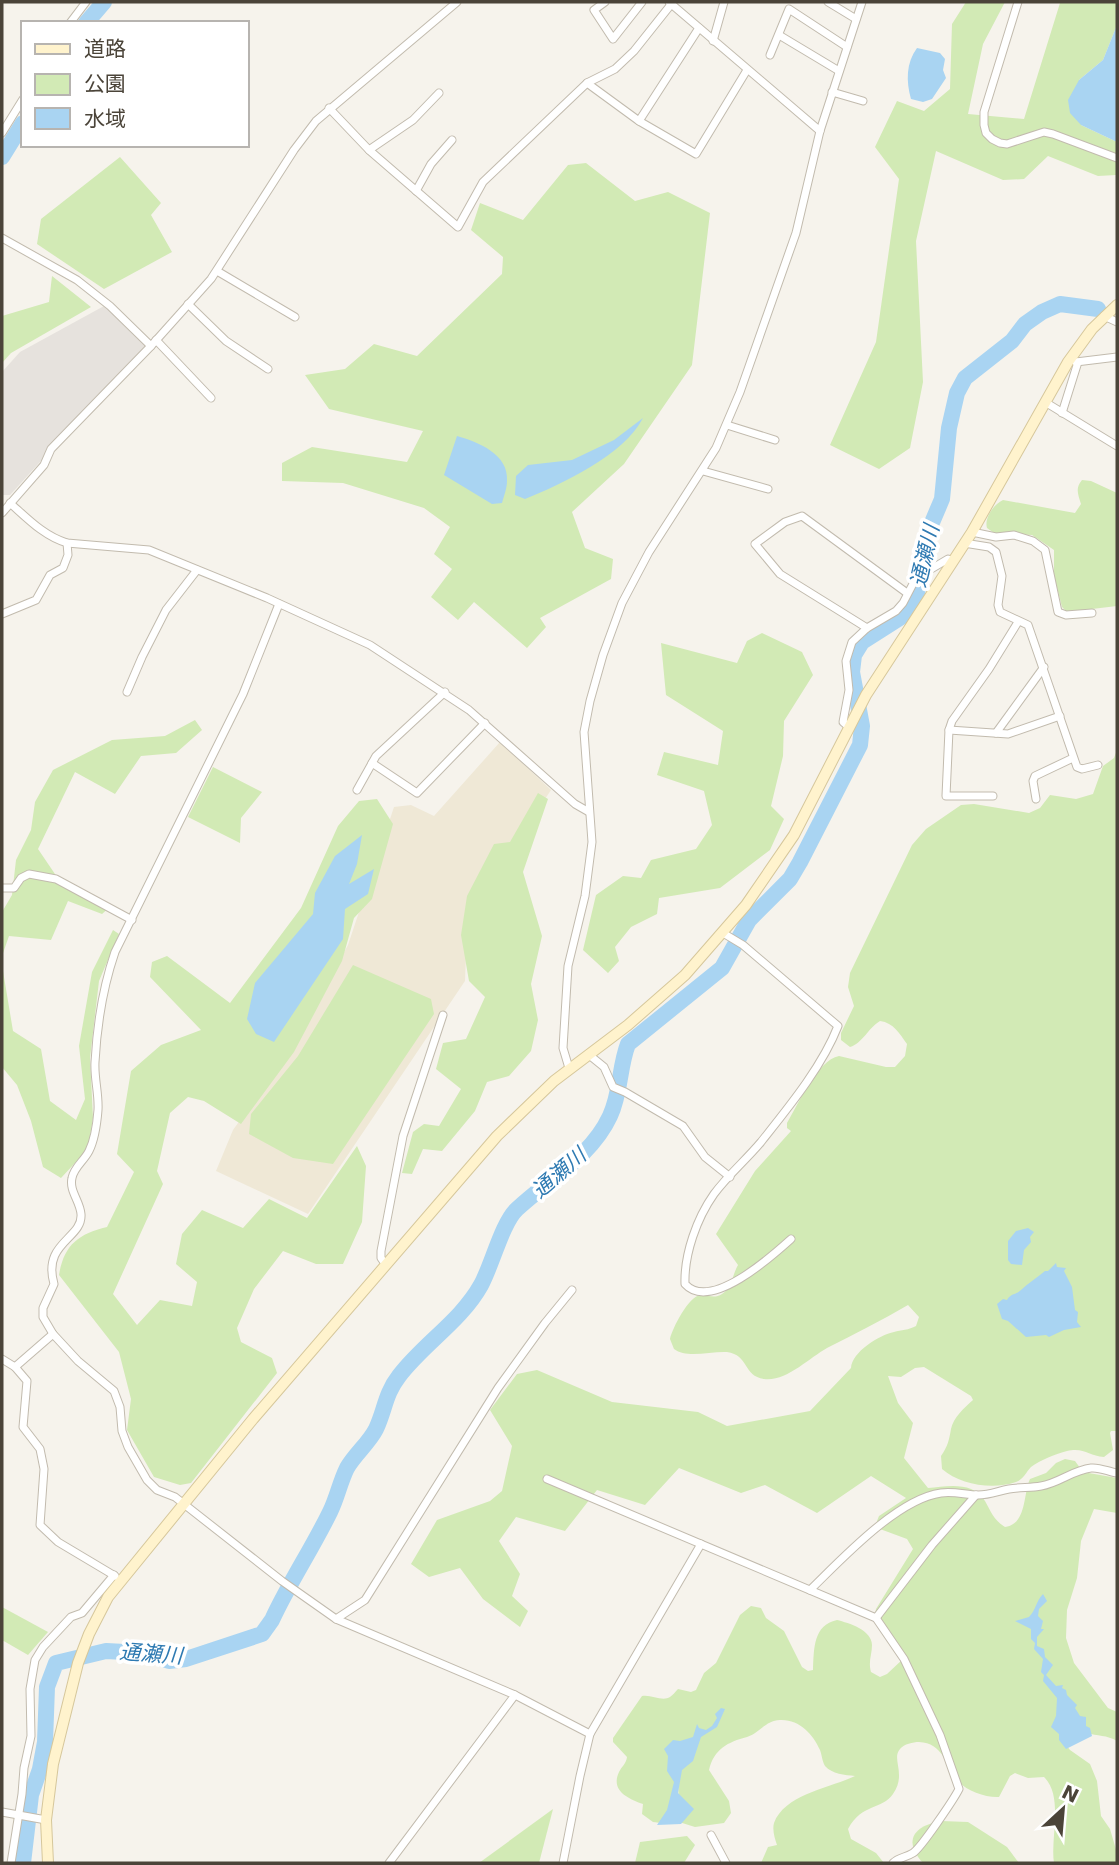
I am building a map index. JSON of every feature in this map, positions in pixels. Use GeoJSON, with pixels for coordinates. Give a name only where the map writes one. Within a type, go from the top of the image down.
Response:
{"type":"FeatureCollection","features":[{"type":"Feature","properties":{"kind":"street"},"geometry":{"type":"LineString","coordinates":[[72,21],[86,2]]}},
{"type":"Feature","properties":{"kind":"street"},"geometry":{"type":"LineString","coordinates":[[2,513],[44,465],[51,449],[153,343],[217,271],[294,150],[329,108],[457,2]]}},
{"type":"Feature","properties":{"kind":"street"},"geometry":{"type":"LineString","coordinates":[[605,2],[594,10],[613,39],[642,2]]}},
{"type":"Feature","properties":{"kind":"street"},"geometry":{"type":"LineString","coordinates":[[329,108],[369,150],[458,227],[483,182],[587,83],[615,69],[634,51],[671,2],[820,131]]}},
{"type":"Feature","properties":{"kind":"street"},"geometry":{"type":"LineString","coordinates":[[713,41],[724,2]]}},
{"type":"Feature","properties":{"kind":"street"},"geometry":{"type":"LineString","coordinates":[[828,2],[856,19]]}},
{"type":"Feature","properties":{"kind":"street"},"geometry":{"type":"LineString","coordinates":[[569,1068],[563,1048],[568,966],[590,868],[592,842],[584,732],[590,701],[622,603],[649,552],[704,471],[727,425],[796,233],[820,131],[862,2]]}},
{"type":"Feature","properties":{"kind":"street"},"geometry":{"type":"LineString","coordinates":[[1018,2],[984,112],[986,133],[992,139],[1007,144],[1044,132],[1117,158]]}},
{"type":"Feature","properties":{"kind":"street"},"geometry":{"type":"LineString","coordinates":[[770,55],[789,9],[847,47]]}},
{"type":"Feature","properties":{"kind":"street"},"geometry":{"type":"LineString","coordinates":[[639,121],[699,28]]}},
{"type":"Feature","properties":{"kind":"street"},"geometry":{"type":"LineString","coordinates":[[779,34],[839,71]]}},
{"type":"Feature","properties":{"kind":"street"},"geometry":{"type":"LineString","coordinates":[[587,83],[639,121],[696,154],[747,70]]}},
{"type":"Feature","properties":{"kind":"street"},"geometry":{"type":"LineString","coordinates":[[832,92],[863,102]]}},
{"type":"Feature","properties":{"kind":"street"},"geometry":{"type":"LineString","coordinates":[[369,150],[413,120],[439,93]]}},
{"type":"Feature","properties":{"kind":"street"},"geometry":{"type":"LineString","coordinates":[[2,132],[21,102]]}},
{"type":"Feature","properties":{"kind":"street"},"geometry":{"type":"LineString","coordinates":[[416,191],[431,164],[452,141]]}},
{"type":"Feature","properties":{"kind":"street"},"geometry":{"type":"LineString","coordinates":[[2,238],[77,279],[153,343],[211,398]]}},
{"type":"Feature","properties":{"kind":"street"},"geometry":{"type":"LineString","coordinates":[[217,271],[295,317]]}},
{"type":"Feature","properties":{"kind":"street"},"geometry":{"type":"LineString","coordinates":[[188,304],[226,341],[268,369]]}},
{"type":"Feature","properties":{"kind":"street"},"geometry":{"type":"LineString","coordinates":[[11,1863],[31,1736],[30,1689],[35,1660],[43,1647],[71,1617],[82,1613],[182,1505],[497,1136],[569,1068],[658,999],[728,936],[794,835],[866,695],[972,532],[1045,402],[1073,362],[1084,339],[1117,305]]}},
{"type":"Feature","properties":{"kind":"street"},"geometry":{"type":"LineString","coordinates":[[1104,316],[1117,322]]}},
{"type":"Feature","properties":{"kind":"street"},"geometry":{"type":"LineString","coordinates":[[1073,362],[1117,357]]}},
{"type":"Feature","properties":{"kind":"street"},"geometry":{"type":"LineString","coordinates":[[1062,413],[1073,362]]}},
{"type":"Feature","properties":{"kind":"street"},"geometry":{"type":"LineString","coordinates":[[1045,402],[1117,446]]}},
{"type":"Feature","properties":{"kind":"street"},"geometry":{"type":"LineString","coordinates":[[727,425],[775,440]]}},
{"type":"Feature","properties":{"kind":"street"},"geometry":{"type":"LineString","coordinates":[[704,471],[768,489]]}},
{"type":"Feature","properties":{"kind":"street"},"geometry":{"type":"LineString","coordinates":[[10,503],[42,531],[67,543],[149,550],[370,645],[445,692],[485,723],[575,804],[589,812]]}},
{"type":"Feature","properties":{"kind":"street"},"geometry":{"type":"LineString","coordinates":[[866,628],[780,574],[755,544],[785,522],[802,516],[907,593]]}},
{"type":"Feature","properties":{"kind":"street"},"geometry":{"type":"LineString","coordinates":[[972,532],[996,537],[1014,535],[1039,545],[1046,555],[1058,612],[1066,615],[1092,613]]}},
{"type":"Feature","properties":{"kind":"street"},"geometry":{"type":"LineString","coordinates":[[2,614],[36,600],[50,575],[63,568],[68,555],[67,543]]}},
{"type":"Feature","properties":{"kind":"street"},"geometry":{"type":"LineString","coordinates":[[964,543],[989,547],[996,551],[1002,576],[998,605],[1000,612],[1028,625],[1079,769],[1098,765]]}},
{"type":"Feature","properties":{"kind":"street"},"geometry":{"type":"LineString","coordinates":[[851,724],[843,722],[849,690],[846,661],[852,642],[866,628],[896,611],[916,578],[948,559],[954,561]]}},
{"type":"Feature","properties":{"kind":"street"},"geometry":{"type":"LineString","coordinates":[[127,692],[166,610],[197,569]]}},
{"type":"Feature","properties":{"kind":"street"},"geometry":{"type":"LineString","coordinates":[[928,573],[939,584]]}},
{"type":"Feature","properties":{"kind":"street"},"geometry":{"type":"LineString","coordinates":[[279,604],[243,694],[115,952],[105,981],[95,1063],[98,1110],[93,1139],[88,1153],[75,1170],[71,1188],[81,1214],[79,1224],[60,1245],[53,1260],[54,1284],[43,1308],[43,1317],[53,1334],[114,1391],[120,1407],[125,1439],[147,1480],[157,1490],[175,1497],[182,1505],[335,1619],[515,1695],[590,1734]]}},
{"type":"Feature","properties":{"kind":"street"},"geometry":{"type":"LineString","coordinates":[[993,796],[946,796],[949,730],[952,720],[989,669],[1018,622]]}},
{"type":"Feature","properties":{"kind":"street"},"geometry":{"type":"LineString","coordinates":[[996,733],[1044,667]]}},
{"type":"Feature","properties":{"kind":"street"},"geometry":{"type":"LineString","coordinates":[[357,790],[376,756],[445,692]]}},
{"type":"Feature","properties":{"kind":"street"},"geometry":{"type":"LineString","coordinates":[[949,730],[1008,734],[1060,716]]}},
{"type":"Feature","properties":{"kind":"street"},"geometry":{"type":"LineString","coordinates":[[372,763],[417,793],[485,723]]}},
{"type":"Feature","properties":{"kind":"street"},"geometry":{"type":"LineString","coordinates":[[1036,799],[1032,781],[1035,776],[1073,758]]}},
{"type":"Feature","properties":{"kind":"street"},"geometry":{"type":"LineString","coordinates":[[2,888],[14,888],[21,878],[29,874],[56,879],[132,920]]}},
{"type":"Feature","properties":{"kind":"street"},"geometry":{"type":"LineString","coordinates":[[728,936],[743,945],[838,1026],[833,1039],[791,1104],[707,1204],[685,1271],[685,1284],[690,1289],[704,1293],[723,1287],[746,1276],[791,1239]]}},
{"type":"Feature","properties":{"kind":"street"},"geometry":{"type":"LineString","coordinates":[[386,1265],[381,1258],[381,1251],[396,1164],[410,1108],[443,1015]]}},
{"type":"Feature","properties":{"kind":"street"},"geometry":{"type":"LineString","coordinates":[[588,1054],[604,1067],[613,1087],[625,1091],[683,1126],[705,1157],[730,1177]]}},
{"type":"Feature","properties":{"kind":"street"},"geometry":{"type":"LineString","coordinates":[[335,1619],[365,1600],[498,1388],[572,1290]]}},
{"type":"Feature","properties":{"kind":"street"},"geometry":{"type":"LineString","coordinates":[[15,1367],[53,1334]]}},
{"type":"Feature","properties":{"kind":"street"},"geometry":{"type":"LineString","coordinates":[[2,1359],[15,1367],[27,1381],[23,1427],[40,1449],[44,1469],[40,1525],[58,1542],[117,1577]]}},
{"type":"Feature","properties":{"kind":"street"},"geometry":{"type":"LineString","coordinates":[[810,1590],[852,1548],[897,1513],[939,1493],[995,1494],[1008,1489],[1045,1485],[1092,1468],[1117,1473]]}},
{"type":"Feature","properties":{"kind":"street"},"geometry":{"type":"LineString","coordinates":[[547,1479],[876,1618],[904,1659],[940,1735],[959,1789],[918,1847],[893,1863]]}},
{"type":"Feature","properties":{"kind":"street"},"geometry":{"type":"LineString","coordinates":[[876,1618],[932,1545],[976,1495]]}},
{"type":"Feature","properties":{"kind":"street"},"geometry":{"type":"LineString","coordinates":[[563,1863],[590,1734],[701,1544]]}},
{"type":"Feature","properties":{"kind":"street"},"geometry":{"type":"LineString","coordinates":[[48,1863],[46,1820],[53,1765],[83,1648],[117,1577]]}},
{"type":"Feature","properties":{"kind":"street"},"geometry":{"type":"LineString","coordinates":[[389,1863],[515,1695]]}},
{"type":"Feature","properties":{"kind":"street"},"geometry":{"type":"LineString","coordinates":[[2,1812],[46,1820]]}},
{"type":"Feature","properties":{"kind":"street"},"geometry":{"type":"LineString","coordinates":[[711,1835],[726,1863]]}},
{"type":"Feature","properties":{"kind":"shaded area"},"geometry":{"type":"Polygon","coordinates":[[[104,306],[146,345],[10,495],[2,495],[2,372],[20,352],[104,306]]]}},
{"type":"Feature","properties":{"kind":"shaded area"},"geometry":{"type":"Polygon","coordinates":[[[500,742],[551,790],[513,847],[467,927],[465,981],[308,1214],[216,1171],[233,1130],[293,1046],[348,945],[394,807],[411,805],[434,816],[500,742]]]}},
{"type":"Feature","properties":{"kind":"green space"},"geometry":{"type":"Polygon","coordinates":[[[966,2],[1005,2],[983,44],[968,114],[1024,119],[1060,3],[1117,2],[1117,25],[1103,60],[1079,80],[1081,125],[1117,142],[1117,171],[1116,175],[1098,176],[1048,156],[1024,179],[1003,180],[936,151],[916,241],[923,382],[910,448],[879,469],[830,445],[876,342],[899,179],[875,147],[897,101],[924,111],[950,89],[952,24],[966,2]]]}},
{"type":"Feature","properties":{"kind":"green space"},"geometry":{"type":"Polygon","coordinates":[[[120,157],[161,203],[151,215],[172,252],[104,289],[37,244],[41,219],[120,157]]]}},
{"type":"Feature","properties":{"kind":"green space"},"geometry":{"type":"Polygon","coordinates":[[[586,163],[635,201],[668,192],[710,213],[692,365],[624,464],[572,512],[585,548],[613,559],[611,579],[540,618],[546,627],[527,648],[474,602],[458,620],[431,597],[452,569],[434,554],[450,527],[424,508],[343,483],[282,481],[282,463],[312,447],[407,462],[423,431],[329,409],[305,375],[345,369],[374,344],[417,356],[502,274],[503,257],[471,230],[480,203],[523,220],[568,165],[586,163]]]}},
{"type":"Feature","properties":{"kind":"green space"},"geometry":{"type":"Polygon","coordinates":[[[52,276],[91,307],[11,353],[2,363],[2,316],[49,302],[52,276]]]}},
{"type":"Feature","properties":{"kind":"green space"},"geometry":{"type":"Polygon","coordinates":[[[1082,480],[1091,481],[1117,493],[1117,606],[1067,612],[1062,607],[1054,576],[1054,550],[1032,535],[994,533],[986,524],[990,512],[1003,500],[1075,513],[1081,504],[1078,488],[1082,480]]]}},
{"type":"Feature","properties":{"kind":"green space"},"geometry":{"type":"Polygon","coordinates":[[[762,633],[802,652],[813,675],[784,721],[783,756],[771,806],[784,819],[770,850],[720,888],[659,898],[657,914],[631,927],[615,947],[619,961],[608,973],[583,950],[596,895],[623,876],[641,878],[651,860],[696,849],[712,825],[704,791],[657,775],[664,752],[718,765],[723,731],[666,695],[661,643],[737,663],[747,641],[762,633]]]}},
{"type":"Feature","properties":{"kind":"green space"},"geometry":{"type":"Polygon","coordinates":[[[195,720],[202,730],[176,753],[141,756],[115,794],[75,772],[38,849],[57,877],[112,905],[102,914],[68,901],[51,940],[9,936],[2,956],[2,912],[12,895],[16,860],[31,830],[35,802],[53,770],[112,740],[165,736],[195,720]]]}},
{"type":"Feature","properties":{"kind":"green space"},"geometry":{"type":"Polygon","coordinates":[[[1117,750],[1117,1431],[1110,1433],[1113,1450],[1104,1457],[1078,1450],[1063,1452],[1031,1467],[1019,1481],[1007,1484],[987,1486],[967,1482],[942,1469],[941,1456],[954,1421],[973,1400],[971,1396],[924,1367],[915,1368],[901,1377],[888,1376],[898,1403],[913,1423],[904,1458],[928,1488],[959,1486],[974,1490],[985,1501],[995,1519],[1005,1527],[1012,1525],[1021,1514],[1030,1479],[1046,1473],[1056,1463],[1065,1459],[1075,1461],[1083,1472],[1117,1478],[1117,1513],[1094,1509],[1081,1541],[1077,1578],[1067,1610],[1066,1638],[1074,1663],[1108,1708],[1117,1712],[1117,1741],[1087,1733],[1063,1741],[1070,1750],[1090,1764],[1097,1781],[1101,1816],[1110,1829],[1117,1853],[1116,1863],[1054,1863],[1055,1806],[1050,1785],[1044,1777],[1028,1778],[1015,1773],[1010,1776],[999,1797],[983,1795],[959,1782],[939,1751],[927,1743],[919,1742],[904,1746],[898,1753],[899,1780],[893,1794],[883,1803],[859,1815],[848,1829],[851,1839],[876,1853],[884,1863],[761,1863],[768,1847],[777,1845],[774,1823],[788,1805],[809,1793],[855,1776],[828,1769],[809,1733],[793,1722],[775,1721],[718,1752],[709,1770],[729,1801],[731,1813],[724,1823],[695,1827],[679,1822],[678,1772],[700,1731],[675,1773],[676,1796],[661,1823],[653,1822],[642,1814],[643,1804],[627,1797],[619,1789],[617,1779],[627,1757],[613,1742],[613,1738],[642,1696],[667,1698],[678,1689],[691,1692],[696,1690],[704,1673],[716,1663],[740,1615],[751,1606],[761,1608],[766,1618],[784,1631],[802,1667],[808,1671],[813,1670],[819,1632],[837,1620],[859,1628],[868,1635],[872,1645],[871,1672],[880,1677],[887,1674],[903,1659],[875,1615],[876,1609],[913,1549],[907,1539],[880,1529],[877,1521],[879,1516],[906,1498],[871,1476],[817,1513],[765,1485],[741,1493],[679,1468],[645,1505],[597,1490],[565,1531],[516,1517],[499,1541],[520,1574],[512,1596],[528,1611],[520,1627],[483,1599],[460,1568],[429,1577],[411,1564],[437,1520],[490,1501],[502,1491],[512,1446],[490,1410],[517,1374],[537,1370],[612,1402],[698,1412],[727,1426],[810,1411],[851,1368],[856,1356],[867,1345],[888,1334],[916,1326],[919,1317],[908,1305],[827,1348],[789,1373],[772,1379],[752,1374],[734,1354],[686,1354],[674,1349],[670,1339],[691,1300],[701,1295],[719,1295],[726,1291],[730,1284],[738,1265],[716,1234],[755,1171],[791,1131],[787,1128],[787,1123],[816,1074],[831,1059],[839,1056],[895,1067],[905,1056],[907,1044],[896,1029],[885,1022],[880,1021],[850,1047],[841,1040],[841,1033],[854,1006],[848,987],[850,973],[912,845],[926,829],[961,805],[974,804],[1029,813],[1040,808],[1050,795],[1076,799],[1093,794],[1103,766],[1114,758],[1117,750]]]}},
{"type":"Feature","properties":{"kind":"green space"},"geometry":{"type":"Polygon","coordinates":[[[213,767],[262,792],[241,818],[240,843],[188,817],[213,767]]]}},
{"type":"Feature","properties":{"kind":"green space"},"geometry":{"type":"Polygon","coordinates":[[[538,793],[548,799],[523,872],[542,936],[531,984],[538,1020],[531,1051],[509,1076],[487,1082],[475,1111],[442,1151],[423,1149],[412,1174],[402,1173],[413,1132],[424,1124],[439,1126],[461,1089],[436,1069],[443,1043],[466,1039],[485,997],[469,981],[461,935],[467,896],[494,844],[510,842],[538,793]]]}},
{"type":"Feature","properties":{"kind":"green space"},"geometry":{"type":"Polygon","coordinates":[[[377,799],[393,824],[372,899],[354,918],[342,961],[294,1052],[241,1124],[204,1101],[188,1097],[170,1113],[157,1171],[163,1184],[113,1294],[137,1325],[160,1300],[192,1306],[197,1282],[176,1264],[182,1234],[202,1210],[243,1228],[269,1199],[307,1218],[357,1146],[366,1166],[362,1222],[343,1264],[316,1264],[283,1251],[254,1289],[237,1328],[241,1342],[272,1358],[277,1373],[191,1483],[180,1485],[154,1477],[127,1430],[131,1399],[119,1352],[59,1275],[65,1256],[74,1242],[88,1233],[107,1227],[134,1172],[117,1154],[131,1071],[161,1045],[201,1030],[150,977],[152,962],[167,956],[230,1003],[301,908],[338,826],[359,801],[377,799]]]}},
{"type":"Feature","properties":{"kind":"green space"},"geometry":{"type":"Polygon","coordinates":[[[113,930],[119,934],[99,981],[90,1058],[93,1118],[88,1149],[61,1178],[43,1167],[31,1121],[17,1085],[2,1067],[2,965],[13,1031],[41,1049],[50,1101],[76,1120],[85,1099],[79,1046],[92,972],[113,930]]]}},
{"type":"Feature","properties":{"kind":"green space"},"geometry":{"type":"Polygon","coordinates":[[[353,965],[431,999],[434,1014],[333,1164],[293,1158],[249,1134],[251,1114],[298,1056],[353,965]]]}},
{"type":"Feature","properties":{"kind":"green space"},"geometry":{"type":"Polygon","coordinates":[[[2,1607],[48,1632],[28,1655],[2,1640],[2,1607]]]}},
{"type":"Feature","properties":{"kind":"green space"},"geometry":{"type":"Polygon","coordinates":[[[553,1809],[539,1863],[479,1863],[553,1809]]]}},
{"type":"Feature","properties":{"kind":"green space"},"geometry":{"type":"Polygon","coordinates":[[[968,1822],[1007,1847],[1019,1863],[923,1863],[913,1848],[914,1836],[931,1823],[968,1822]]]}},
{"type":"Feature","properties":{"kind":"green space"},"geometry":{"type":"Polygon","coordinates":[[[687,1836],[695,1845],[684,1863],[635,1863],[640,1842],[687,1836]]]}},
{"type":"Feature","properties":{"kind":"water"},"geometry":{"type":"Polygon","coordinates":[[[1117,25],[1117,142],[1081,125],[1070,113],[1068,100],[1079,80],[1103,60],[1117,25]]]}},
{"type":"Feature","properties":{"kind":"water"},"geometry":{"type":"Polygon","coordinates":[[[917,48],[940,53],[945,59],[943,70],[946,78],[932,99],[923,102],[911,99],[908,86],[909,66],[917,48]]]}},
{"type":"Feature","properties":{"kind":"water"},"geometry":{"type":"Polygon","coordinates":[[[643,418],[622,444],[591,467],[525,499],[515,495],[516,476],[528,465],[572,460],[614,440],[643,418]]]}},
{"type":"Feature","properties":{"kind":"water"},"geometry":{"type":"Polygon","coordinates":[[[457,436],[483,446],[503,463],[507,481],[502,503],[492,504],[444,475],[457,436]]]}},
{"type":"Feature","properties":{"kind":"water"},"geometry":{"type":"Polygon","coordinates":[[[362,835],[357,864],[349,884],[374,869],[368,894],[345,909],[343,939],[274,1042],[256,1034],[247,1019],[255,983],[313,914],[315,893],[335,856],[362,835]]]}},
{"type":"Feature","properties":{"kind":"water"},"geometry":{"type":"Polygon","coordinates":[[[1028,1228],[1034,1232],[1030,1237],[1031,1242],[1024,1250],[1022,1265],[1011,1264],[1008,1260],[1008,1241],[1016,1231],[1028,1228]]]}},
{"type":"Feature","properties":{"kind":"water"},"geometry":{"type":"Polygon","coordinates":[[[1056,1263],[1057,1267],[1066,1268],[1064,1271],[1072,1287],[1075,1310],[1078,1312],[1077,1322],[1081,1327],[1064,1330],[1049,1337],[1026,1337],[1002,1319],[997,1304],[1019,1292],[1056,1263]]]}},
{"type":"Feature","properties":{"kind":"water"},"geometry":{"type":"Polygon","coordinates":[[[1043,1594],[1047,1601],[1039,1609],[1038,1616],[1043,1621],[1041,1629],[1044,1629],[1037,1637],[1037,1646],[1044,1649],[1045,1657],[1053,1665],[1046,1675],[1056,1686],[1063,1685],[1062,1688],[1077,1705],[1075,1708],[1080,1716],[1086,1717],[1086,1726],[1090,1728],[1092,1736],[1066,1749],[1059,1740],[1059,1734],[1051,1727],[1056,1716],[1057,1698],[1043,1681],[1043,1659],[1034,1649],[1031,1629],[1015,1621],[1029,1617],[1043,1594]]]}},
{"type":"Feature","properties":{"kind":"water"},"geometry":{"type":"Polygon","coordinates":[[[721,1708],[725,1709],[717,1727],[701,1737],[693,1761],[682,1770],[678,1793],[694,1809],[681,1824],[657,1825],[667,1810],[674,1782],[667,1771],[668,1756],[664,1749],[673,1740],[693,1737],[697,1724],[699,1728],[706,1730],[712,1726],[717,1718],[715,1714],[721,1708]]]}},
{"type":"Feature","properties":{"kind":"waterway"},"geometry":{"type":"LineString","coordinates":[[88,21],[104,2]]}},
{"type":"Feature","properties":{"kind":"waterway"},"geometry":{"type":"LineString","coordinates":[[2,157],[21,126]]}},
{"type":"Feature","properties":{"kind":"waterway","name":"通瀬川"},"geometry":{"type":"LineString","coordinates":[[23,1863],[31,1795],[45,1742],[47,1687],[56,1663],[106,1651],[144,1653],[169,1661],[186,1659],[262,1634],[323,1526],[347,1468],[376,1429],[394,1383],[473,1298],[512,1215],[581,1155],[602,1130],[614,1107],[628,1044],[722,968],[749,920],[790,879],[800,862],[860,745],[862,726],[852,672],[854,655],[862,642],[906,614],[917,593],[931,525],[942,499],[949,428],[957,393],[965,378],[1012,341],[1025,324],[1042,312],[1060,304],[1098,309]]}},
{"type":"Feature","properties":{"kind":"waterway"},"geometry":{"type":"LineString","coordinates":[[1098,309],[1107,310]]}}]}
